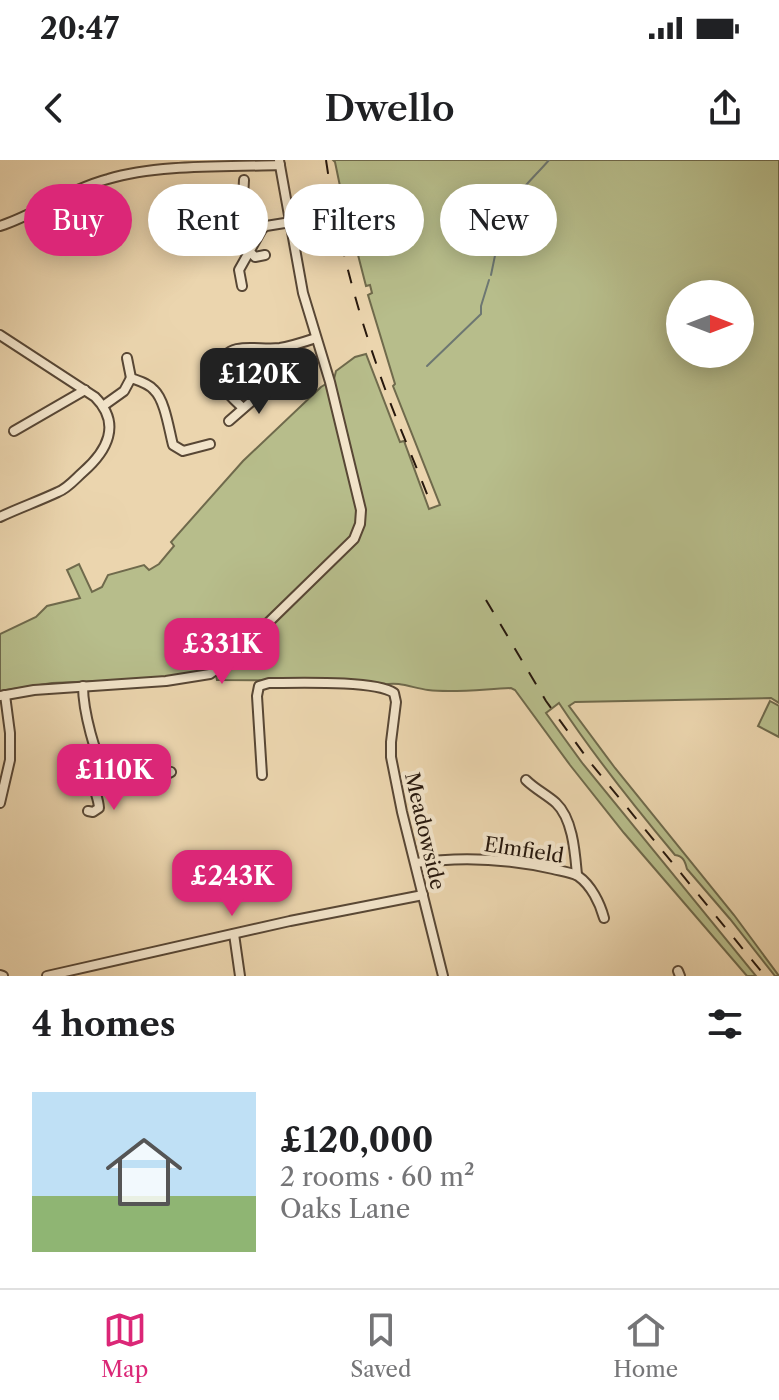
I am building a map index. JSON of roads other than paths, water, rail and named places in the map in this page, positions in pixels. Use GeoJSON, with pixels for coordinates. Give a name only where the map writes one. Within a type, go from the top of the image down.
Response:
{"type":"FeatureCollection","features":[{"type":"Feature","properties":{"kind":"street"},"geometry":{"type":"LineString","coordinates":[[0,226],[117,176],[280,163],[284,184]]}},
{"type":"Feature","properties":{"kind":"street"},"geometry":{"type":"LineString","coordinates":[[244,180],[244,184]]}},
{"type":"Feature","properties":{"kind":"street"},"geometry":{"type":"LineString","coordinates":[[242,286],[239,270],[248,256]]}},
{"type":"Feature","properties":{"kind":"street"},"geometry":{"type":"LineString","coordinates":[[0,803],[10,760],[10,733],[2,695],[166,681],[210,674],[242,648],[354,539],[361,510],[330,382],[303,293],[297,256]]}},
{"type":"Feature","properties":{"kind":"street"},"geometry":{"type":"LineString","coordinates":[[0,517],[60,491],[94,463],[109,437],[103,406],[95,397],[1,338]]}},
{"type":"Feature","properties":{"kind":"street"},"geometry":{"type":"LineString","coordinates":[[243,408],[226,391],[223,383],[221,366],[226,354],[237,349],[284,348],[316,338]]}},
{"type":"Feature","properties":{"kind":"street"},"geometry":{"type":"LineString","coordinates":[[103,406],[124,391],[131,378],[127,358]]}},
{"type":"Feature","properties":{"kind":"street"},"geometry":{"type":"LineString","coordinates":[[131,378],[156,391],[162,402],[173,445],[183,451],[210,444]]}},
{"type":"Feature","properties":{"kind":"street"},"geometry":{"type":"LineString","coordinates":[[229,421],[268,387]]}},
{"type":"Feature","properties":{"kind":"street"},"geometry":{"type":"LineString","coordinates":[[14,431],[85,390]]}},
{"type":"Feature","properties":{"kind":"street","name":"Meadowside"},"geometry":{"type":"LineString","coordinates":[[262,775],[259,686],[269,683],[334,684],[379,687],[394,693],[396,702],[391,757],[443,976]]}},
{"type":"Feature","properties":{"kind":"street"},"geometry":{"type":"LineString","coordinates":[[83,686],[94,741],[101,762],[110,773],[146,781],[171,772]]}},
{"type":"Feature","properties":{"kind":"street"},"geometry":{"type":"LineString","coordinates":[[88,811],[99,808],[93,786],[97,775],[106,768]]}},
{"type":"Feature","properties":{"kind":"street"},"geometry":{"type":"LineString","coordinates":[[526,780],[562,811],[570,831],[577,875]]}},
{"type":"Feature","properties":{"kind":"street","name":"Elmfield"},"geometry":{"type":"LineString","coordinates":[[416,863],[442,859],[491,859],[526,863],[577,875],[597,899],[604,918]]}},
{"type":"Feature","properties":{"kind":"street"},"geometry":{"type":"LineString","coordinates":[[47,976],[423,895]]}},
{"type":"Feature","properties":{"kind":"street"},"geometry":{"type":"LineString","coordinates":[[234,934],[240,976]]}},
{"type":"Feature","properties":{"kind":"waterway"},"geometry":{"type":"LineString","coordinates":[[526,184],[549,160]]}},
{"type":"Feature","properties":{"kind":"waterway"},"geometry":{"type":"LineString","coordinates":[[491,275],[495,256]]}},
{"type":"Feature","properties":{"kind":"waterway"},"geometry":{"type":"LineString","coordinates":[[427,366],[481,314],[489,280]]}},
{"type":"Feature","properties":{"kind":"railway"},"geometry":{"type":"LineString","coordinates":[[326,160],[340,237],[360,313],[389,399],[432,507]]}},
{"type":"Feature","properties":{"kind":"railway"},"geometry":{"type":"LineString","coordinates":[[486,600],[546,701],[589,761],[765,976]]}}]}
